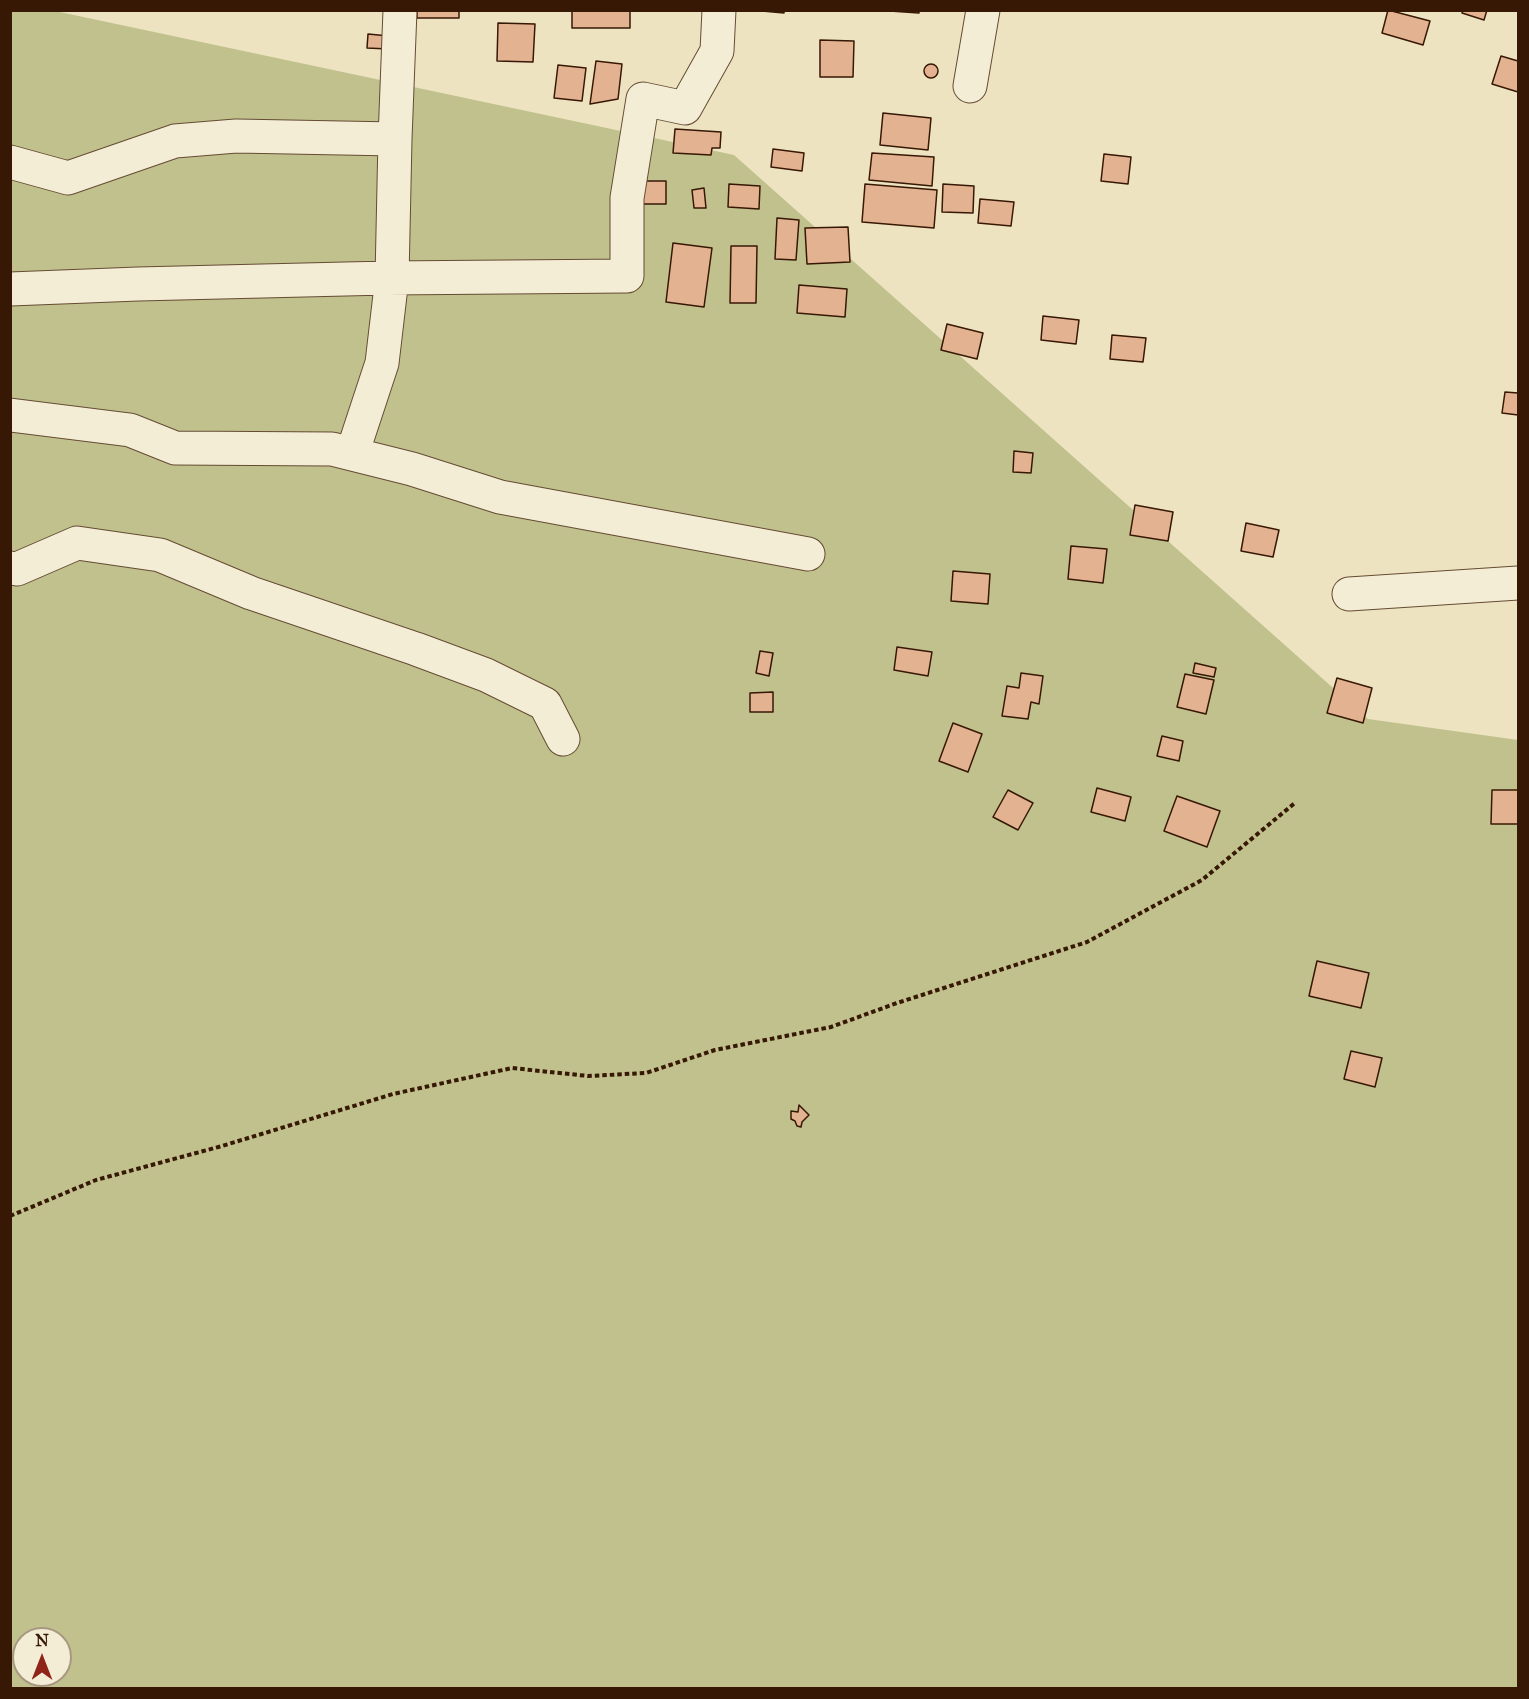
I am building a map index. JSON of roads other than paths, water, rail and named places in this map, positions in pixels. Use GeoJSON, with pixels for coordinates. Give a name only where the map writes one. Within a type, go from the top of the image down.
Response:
{"type":"FeatureCollection","features":[{"type":"Feature","properties":{"kind":"street"},"geometry":{"type":"LineString","coordinates":[[352,454],[382,363],[392,278],[400,10]]}},
{"type":"Feature","properties":{"kind":"street"},"geometry":{"type":"LineString","coordinates":[[10,289],[392,278],[627,276],[627,198],[643,99],[685,108],[717,51],[719,10]]}},
{"type":"Feature","properties":{"kind":"street"},"geometry":{"type":"LineString","coordinates":[[970,86],[982,10]]}},
{"type":"Feature","properties":{"kind":"street"},"geometry":{"type":"LineString","coordinates":[[10,162],[68,178],[175,141],[236,136],[395,139]]}},
{"type":"Feature","properties":{"kind":"street"},"geometry":{"type":"LineString","coordinates":[[10,415],[130,430],[175,448],[332,449],[500,497],[808,554]]}},
{"type":"Feature","properties":{"kind":"street"},"geometry":{"type":"LineString","coordinates":[[10,568],[16,568],[77,543],[160,555],[250,593],[486,675],[545,704],[563,740]]}},
{"type":"Feature","properties":{"kind":"street"},"geometry":{"type":"LineString","coordinates":[[1349,594],[1518,583]]}}]}
